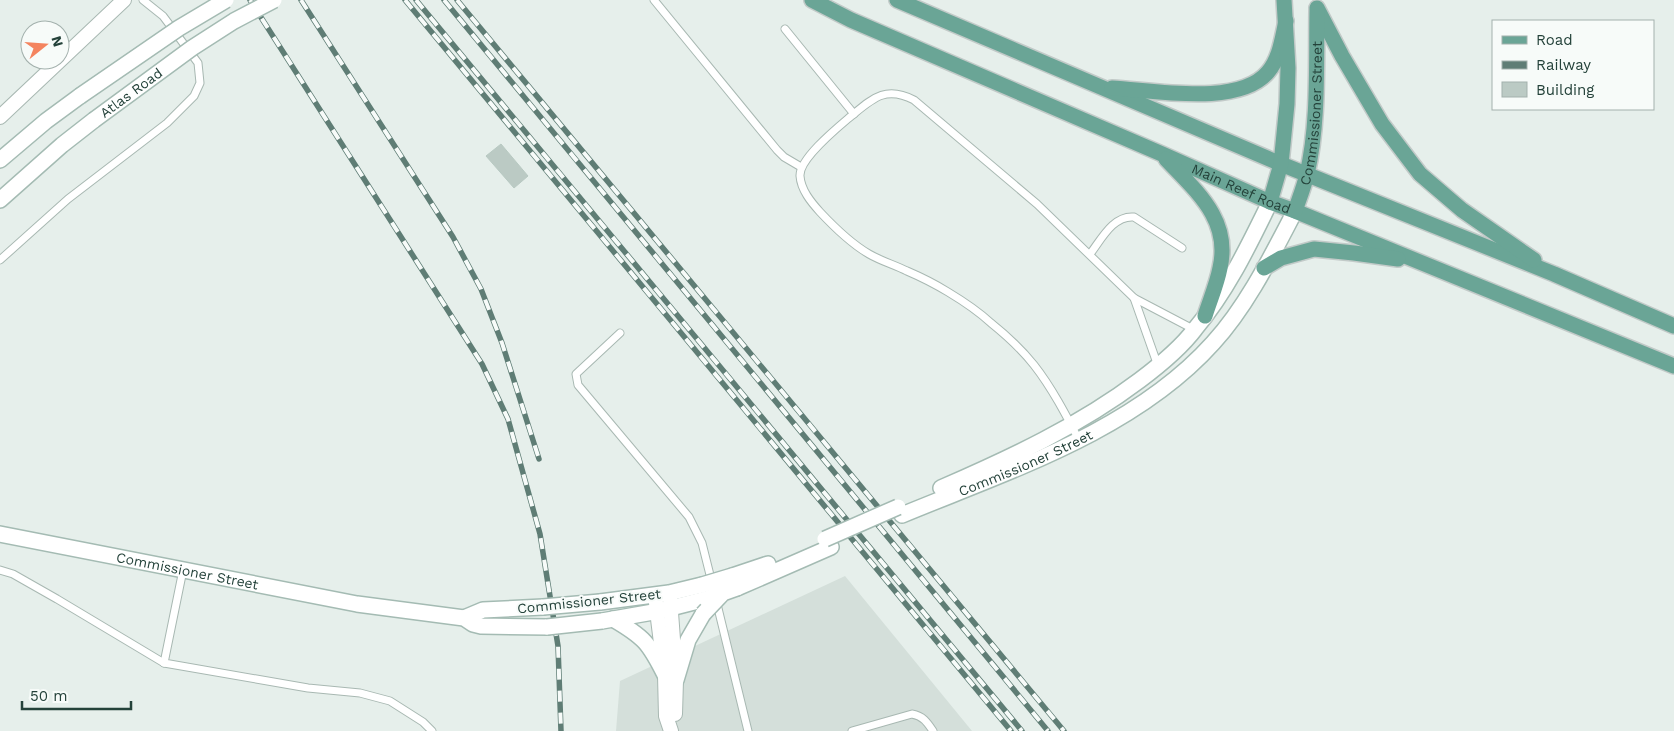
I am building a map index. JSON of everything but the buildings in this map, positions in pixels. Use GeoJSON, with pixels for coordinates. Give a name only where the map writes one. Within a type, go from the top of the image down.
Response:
{"type":"FeatureCollection","features":[{"type":"Feature","properties":{"kind":"main road","name":"Atlas Road"},"geometry":{"type":"LineString","coordinates":[[0,160],[46,121],[80,96],[179,28],[226,0]]}},
{"type":"Feature","properties":{"kind":"main road","name":"Atlas Road"},"geometry":{"type":"LineString","coordinates":[[0,200],[62,145],[192,48],[234,21],[274,0]]}},
{"type":"Feature","properties":{"kind":"main road","name":"Main Reef Road"},"geometry":{"type":"LineString","coordinates":[[812,0],[851,20],[1270,202],[1674,366]]}},
{"type":"Feature","properties":{"kind":"main road"},"geometry":{"type":"LineString","coordinates":[[897,0],[1281,164],[1554,274],[1674,326]]}},
{"type":"Feature","properties":{"kind":"main road","name":"Commissioner Street"},"geometry":{"type":"LineString","coordinates":[[900,511],[1071,426],[1119,396],[1158,366],[1195,330],[1231,280],[1270,202],[1281,164],[1287,104],[1288,68],[1284,0]]}},
{"type":"Feature","properties":{"kind":"main road"},"geometry":{"type":"LineString","coordinates":[[1317,4],[1342,56],[1382,124],[1420,174],[1462,210],[1554,274]]}},
{"type":"Feature","properties":{"kind":"main road","name":"Commissioner Street"},"geometry":{"type":"LineString","coordinates":[[0,534],[357,604],[464,618],[473,624],[481,626],[547,627],[608,620],[665,610],[704,592],[734,582],[828,543],[900,511],[1079,440],[1138,406],[1200,357],[1231,320],[1264,268],[1295,211],[1307,174],[1314,116],[1317,4]]}},
{"type":"Feature","properties":{"kind":"main road"},"geometry":{"type":"LineString","coordinates":[[1103,87],[1201,94],[1226,92],[1243,88],[1256,82],[1268,72],[1277,57],[1286,21]]}},
{"type":"Feature","properties":{"kind":"main road"},"geometry":{"type":"LineString","coordinates":[[1162,154],[1200,195],[1215,217],[1219,228],[1222,242],[1220,268],[1205,316]]}},
{"type":"Feature","properties":{"kind":"main road"},"geometry":{"type":"LineString","coordinates":[[1264,268],[1281,258],[1298,252],[1314,250],[1421,262]]}},
{"type":"Feature","properties":{"kind":"main road","name":"Commissioner Street"},"geometry":{"type":"LineString","coordinates":[[464,618],[483,610],[600,602],[662,594],[704,592],[722,594],[734,582]]}},
{"type":"Feature","properties":{"kind":"main road"},"geometry":{"type":"LineString","coordinates":[[671,677],[688,640],[703,614],[722,594]]}},
{"type":"Feature","properties":{"kind":"main road"},"geometry":{"type":"LineString","coordinates":[[608,620],[644,639],[671,677]]}},
{"type":"Feature","properties":{"kind":"street"},"geometry":{"type":"LineString","coordinates":[[0,117],[124,0]]}},
{"type":"Feature","properties":{"kind":"street"},"geometry":{"type":"LineString","coordinates":[[662,594],[675,717],[671,729]]}},
{"type":"Feature","properties":{"kind":"lane"},"geometry":{"type":"LineString","coordinates":[[0,260],[68,199],[167,123],[194,96],[200,83],[198,63],[163,16],[143,0]]}},
{"type":"Feature","properties":{"kind":"lane"},"geometry":{"type":"LineString","coordinates":[[654,0],[777,150],[784,157],[801,167]]}},
{"type":"Feature","properties":{"kind":"lane"},"geometry":{"type":"LineString","coordinates":[[785,29],[854,114]]}},
{"type":"Feature","properties":{"kind":"lane"},"geometry":{"type":"LineString","coordinates":[[1079,440],[1046,382],[1034,365],[992,323],[948,292],[870,254],[840,233],[816,208],[804,192],[800,176],[801,167],[839,126],[871,100],[879,96],[896,94],[914,100],[1037,204],[1134,298],[1195,330]]}},
{"type":"Feature","properties":{"kind":"lane"},"geometry":{"type":"LineString","coordinates":[[1090,254],[1115,223],[1128,217],[1134,217],[1182,248]]}},
{"type":"Feature","properties":{"kind":"lane"},"geometry":{"type":"LineString","coordinates":[[1134,298],[1158,366]]}},
{"type":"Feature","properties":{"kind":"lane"},"geometry":{"type":"LineString","coordinates":[[620,333],[576,374],[578,385],[689,516],[696,530],[702,543],[748,731]]}},
{"type":"Feature","properties":{"kind":"lane"},"geometry":{"type":"LineString","coordinates":[[0,570],[13,574],[57,599],[164,664],[308,688],[367,695],[390,701],[423,722],[432,731]]}},
{"type":"Feature","properties":{"kind":"lane"},"geometry":{"type":"LineString","coordinates":[[164,664],[183,570]]}},
{"type":"Feature","properties":{"kind":"lane"},"geometry":{"type":"LineString","coordinates":[[852,731],[912,714],[925,720],[933,731]]}},
{"type":"Feature","properties":{"kind":"shaded area"},"geometry":{"type":"Polygon","coordinates":[[[845,576],[972,731],[616,731],[620,681],[845,576]]]}},
{"type":"Feature","properties":{"kind":"railway"},"geometry":{"type":"LineString","coordinates":[[250,0],[482,364],[508,419],[540,534],[558,646],[561,731]]}},
{"type":"Feature","properties":{"kind":"railway"},"geometry":{"type":"LineString","coordinates":[[301,0],[453,237],[481,289],[502,343],[539,459]]}},
{"type":"Feature","properties":{"kind":"railway"},"geometry":{"type":"LineString","coordinates":[[405,0],[1011,731]]}},
{"type":"Feature","properties":{"kind":"railway"},"geometry":{"type":"LineString","coordinates":[[416,0],[1022,731]]}},
{"type":"Feature","properties":{"kind":"railway"},"geometry":{"type":"LineString","coordinates":[[444,0],[1048,731]]}},
{"type":"Feature","properties":{"kind":"railway"},"geometry":{"type":"LineString","coordinates":[[457,0],[1064,731]]}}]}
